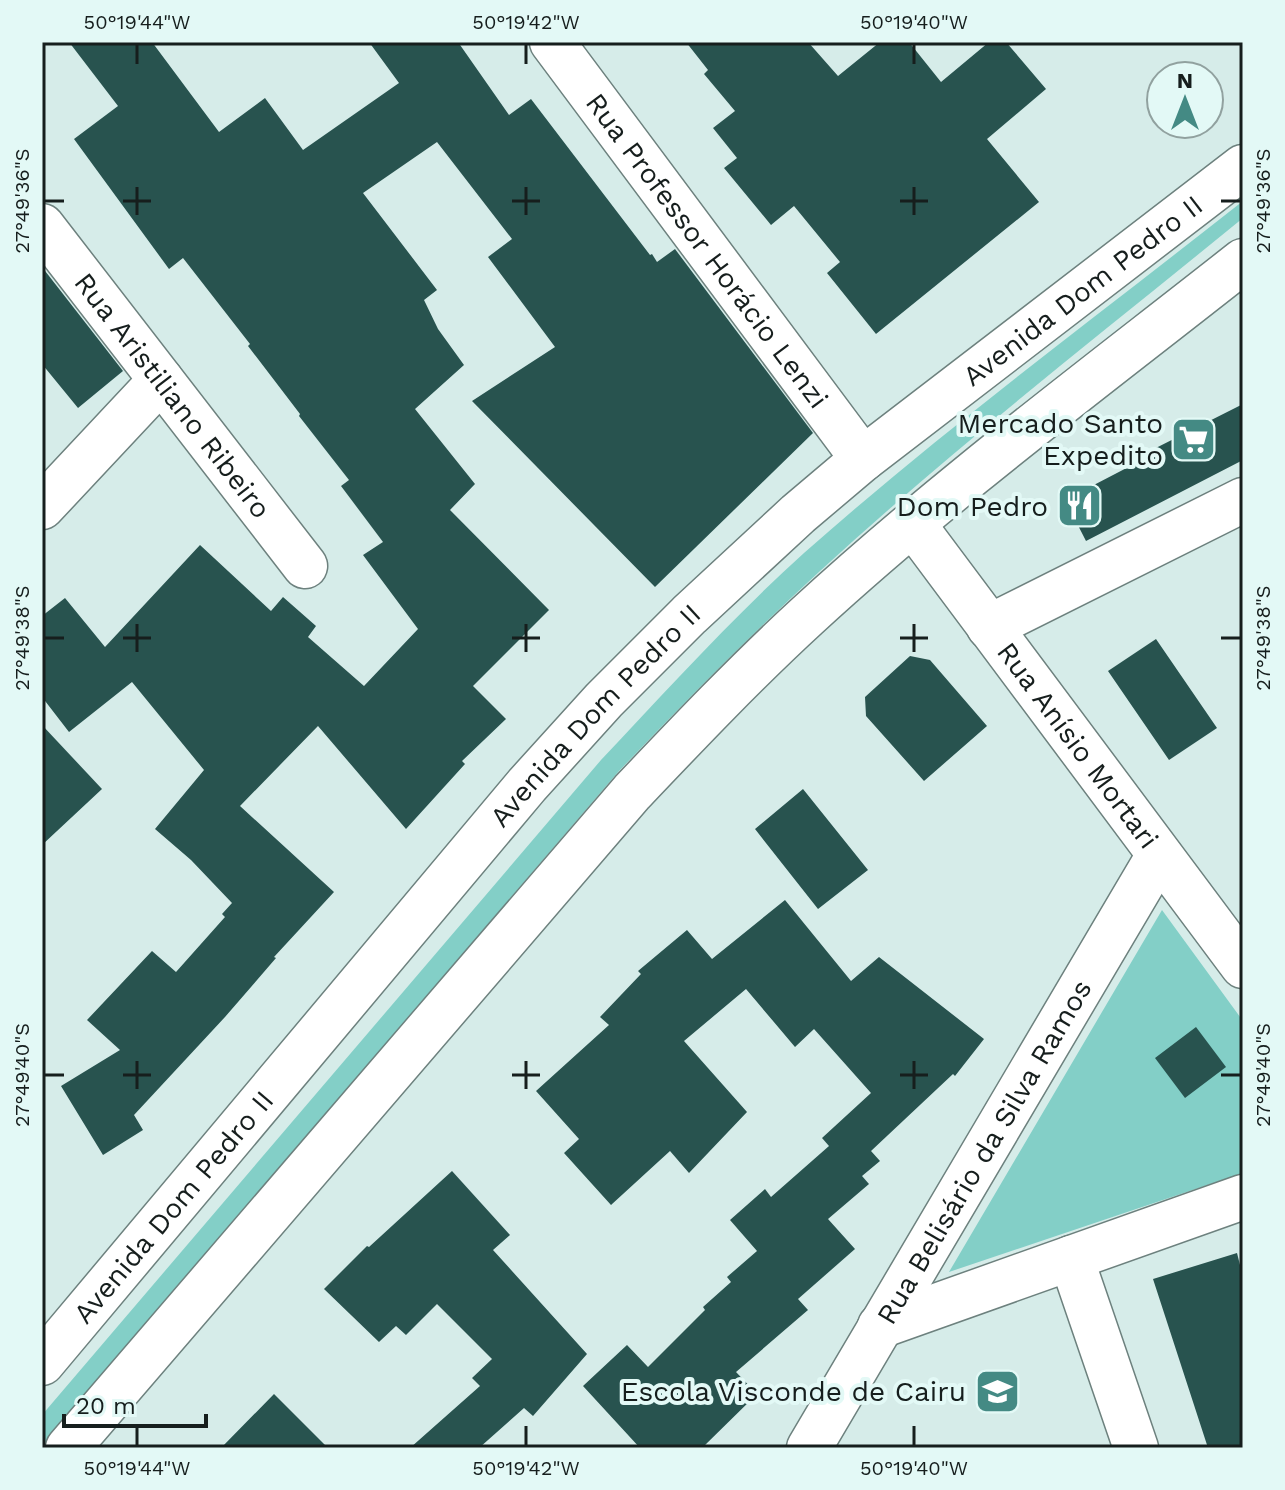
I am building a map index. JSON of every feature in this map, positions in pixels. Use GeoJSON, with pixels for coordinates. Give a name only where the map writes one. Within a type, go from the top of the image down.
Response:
{"type":"FeatureCollection","features":[{"type":"Feature","properties":{"kind":"main road","name":"Rua Professor Horácio Lenzi"},"geometry":{"type":"LineString","coordinates":[[552,42],[863,459]]}},
{"type":"Feature","properties":{"kind":"main road","name":"Avenida Dom Pedro II"},"geometry":{"type":"LineString","coordinates":[[44,1356],[537,774],[604,700],[689,615],[798,514],[863,459],[1243,167]]}},
{"type":"Feature","properties":{"kind":"main road","name":"Rua Aristiliano Ribeiro"},"geometry":{"type":"LineString","coordinates":[[42,226],[305,566]]}},
{"type":"Feature","properties":{"kind":"main road"},"geometry":{"type":"LineString","coordinates":[[68,1448],[632,792],[720,700],[806,617],[913,524],[1243,261]]}},
{"type":"Feature","properties":{"kind":"main road"},"geometry":{"type":"LineString","coordinates":[[42,507],[161,380]]}},
{"type":"Feature","properties":{"kind":"main road"},"geometry":{"type":"LineString","coordinates":[[989,627],[1243,500]]}},
{"type":"Feature","properties":{"kind":"main road","name":"Rua Anísio Mortari"},"geometry":{"type":"LineString","coordinates":[[913,524],[1243,966]]}},
{"type":"Feature","properties":{"kind":"main road","name":"Rua Belisário da Silva Ramos"},"geometry":{"type":"LineString","coordinates":[[809,1448],[1159,855]]}},
{"type":"Feature","properties":{"kind":"main road"},"geometry":{"type":"LineString","coordinates":[[880,1326],[1243,1197]]}},
{"type":"Feature","properties":{"kind":"main road"},"geometry":{"type":"LineString","coordinates":[[1071,1258],[1136,1448]]}},
{"type":"Feature","properties":{"kind":"shaded area"},"geometry":{"type":"Polygon","coordinates":[[[1243,201],[1243,218],[871,525],[768,620],[643,746],[42,1446],[42,1415],[601,760],[700,655],[777,578],[857,507],[1243,201]]]}},
{"type":"Feature","properties":{"kind":"shaded area"},"geometry":{"type":"Polygon","coordinates":[[[1162,910],[1243,1021],[1243,1173],[949,1272],[1162,910]]]}},
{"type":"Feature","properties":{"kind":"building"},"geometry":{"type":"Polygon","coordinates":[[[69,42],[152,42],[219,132],[265,98],[303,150],[399,83],[369,42],[458,42],[509,115],[531,99],[657,262],[675,249],[813,433],[655,587],[472,401],[555,347],[488,257],[512,239],[437,142],[363,193],[437,290],[424,300],[438,329],[464,365],[415,409],[475,484],[450,510],[549,610],[473,686],[506,719],[462,761],[465,764],[406,829],[318,726],[240,806],[334,892],[134,1115],[143,1130],[103,1155],[61,1086],[120,1050],[87,1020],[152,951],[176,972],[225,917],[222,914],[232,903],[191,860],[155,829],[204,770],[132,682],[69,732],[42,697],[42,616],[65,598],[105,647],[200,545],[271,611],[283,597],[316,626],[308,637],[364,686],[418,629],[363,555],[383,542],[341,486],[349,480],[183,258],[169,269],[74,139],[118,106],[69,42]]]}},
{"type":"Feature","properties":{"kind":"building"},"geometry":{"type":"Polygon","coordinates":[[[686,42],[808,42],[838,76],[880,42],[909,42],[941,82],[989,42],[1006,42],[1046,89],[987,139],[1039,202],[876,334],[827,273],[840,262],[794,206],[771,225],[724,168],[737,158],[713,128],[735,111],[704,74],[708,70],[686,42]]]}},
{"type":"Feature","properties":{"kind":"building"},"geometry":{"type":"Polygon","coordinates":[[[42,267],[123,371],[78,408],[42,364],[42,267]]]}},
{"type":"Feature","properties":{"kind":"building"},"geometry":{"type":"Polygon","coordinates":[[[1243,404],[1243,460],[1086,541],[1065,500],[1140,461],[1138,457],[1243,404]]]}},
{"type":"Feature","properties":{"kind":"building"},"geometry":{"type":"Polygon","coordinates":[[[1156,639],[1217,728],[1169,760],[1108,671],[1156,639]]]}},
{"type":"Feature","properties":{"kind":"building"},"geometry":{"type":"Polygon","coordinates":[[[910,656],[930,660],[987,726],[924,781],[866,716],[865,697],[910,656]]]}},
{"type":"Feature","properties":{"kind":"building"},"geometry":{"type":"Polygon","coordinates":[[[42,725],[102,789],[42,845],[42,725]]]}},
{"type":"Feature","properties":{"kind":"building"},"geometry":{"type":"Polygon","coordinates":[[[803,789],[868,870],[818,909],[755,829],[803,789]]]}},
{"type":"Feature","properties":{"kind":"building"},"geometry":{"type":"Polygon","coordinates":[[[785,900],[851,981],[879,957],[984,1039],[955,1076],[953,1074],[871,1151],[880,1161],[862,1176],[869,1184],[828,1219],[855,1249],[798,1299],[808,1310],[736,1372],[757,1394],[702,1448],[640,1448],[583,1386],[627,1345],[648,1367],[705,1310],[703,1307],[731,1282],[727,1277],[757,1251],[730,1220],[765,1189],[771,1197],[829,1146],[822,1138],[871,1093],[814,1029],[795,1047],[746,989],[684,1041],[747,1112],[689,1173],[670,1151],[611,1205],[564,1153],[579,1139],[536,1091],[609,1025],[600,1017],[641,974],[638,971],[687,930],[712,959],[785,900]]]}},
{"type":"Feature","properties":{"kind":"building"},"geometry":{"type":"Polygon","coordinates":[[[1196,1027],[1226,1067],[1185,1098],[1155,1058],[1196,1027]]]}},
{"type":"Feature","properties":{"kind":"building"},"geometry":{"type":"Polygon","coordinates":[[[452,1171],[510,1235],[493,1250],[587,1354],[533,1416],[524,1408],[479,1448],[410,1448],[480,1386],[472,1378],[492,1359],[437,1304],[406,1335],[396,1326],[379,1342],[324,1289],[367,1246],[452,1171]]]}},
{"type":"Feature","properties":{"kind":"building"},"geometry":{"type":"Polygon","coordinates":[[[1237,1253],[1243,1277],[1243,1448],[1208,1448],[1153,1279],[1237,1253]]]}},
{"type":"Feature","properties":{"kind":"building"},"geometry":{"type":"Polygon","coordinates":[[[274,1394],[328,1448],[221,1448],[274,1394]]]}},
{"type":"Feature","properties":{"kind":"place","name":"Mercado Santo Expedito"},"geometry":{"type":"Point","coordinates":[1194,439]}},
{"type":"Feature","properties":{"kind":"place","name":"Dom Pedro"},"geometry":{"type":"Point","coordinates":[1079,506]}},
{"type":"Feature","properties":{"kind":"place","name":"Escola Visconde de Cairu"},"geometry":{"type":"Point","coordinates":[997,1391]}}]}
